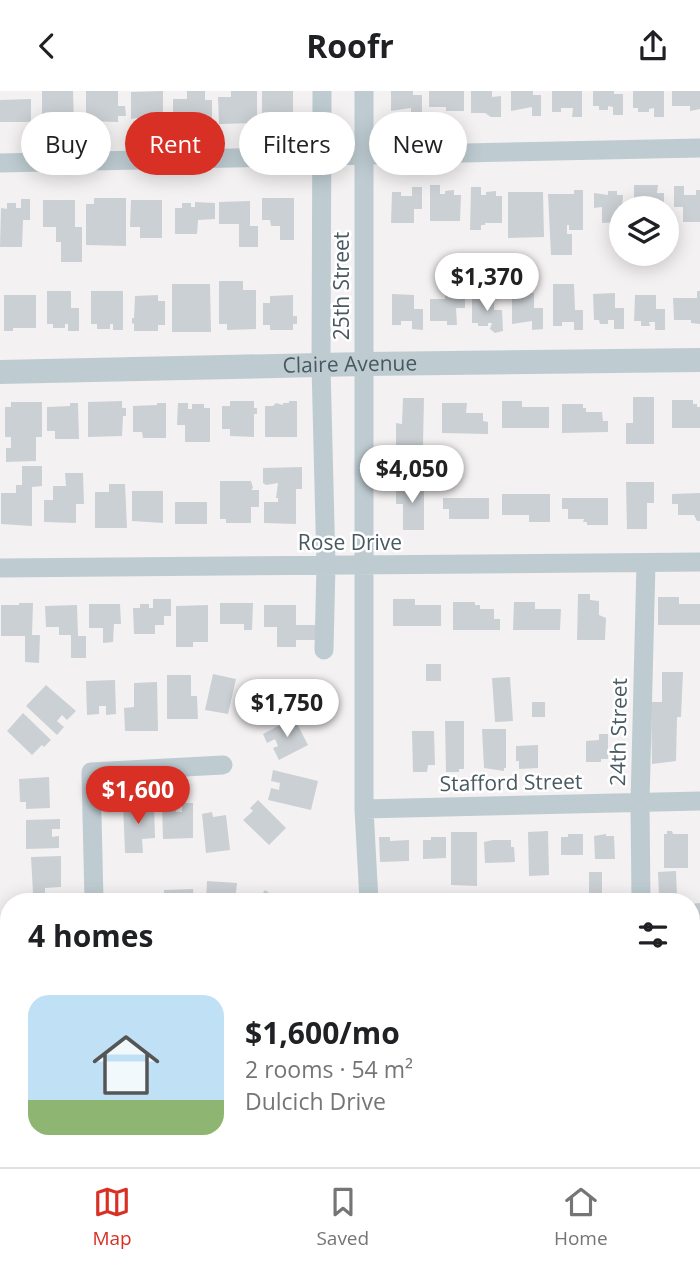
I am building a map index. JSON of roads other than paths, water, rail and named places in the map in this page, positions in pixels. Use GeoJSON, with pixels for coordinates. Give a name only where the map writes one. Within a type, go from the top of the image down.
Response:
{"type":"FeatureCollection","features":[{"type":"Feature","properties":{"kind":"street","name":"25th Street"},"geometry":{"type":"LineString","coordinates":[[322,91],[322,112]]}},
{"type":"Feature","properties":{"kind":"street","name":"25th Street"},"geometry":{"type":"LineString","coordinates":[[364,91],[364,809],[369,893]]}},
{"type":"Feature","properties":{"kind":"street"},"geometry":{"type":"LineString","coordinates":[[355,155],[700,148]]}},
{"type":"Feature","properties":{"kind":"street"},"geometry":{"type":"LineString","coordinates":[[0,163],[239,159]]}},
{"type":"Feature","properties":{"kind":"street","name":"25th Street"},"geometry":{"type":"LineString","coordinates":[[322,175],[321,366],[326,565],[324,650]]}},
{"type":"Feature","properties":{"kind":"street","name":"Claire Avenue"},"geometry":{"type":"LineString","coordinates":[[0,372],[700,360]]}},
{"type":"Feature","properties":{"kind":"street","name":"Rose Drive"},"geometry":{"type":"LineString","coordinates":[[0,568],[700,562]]}},
{"type":"Feature","properties":{"kind":"street","name":"24th Street"},"geometry":{"type":"LineString","coordinates":[[641,893],[640,803],[646,563]]}},
{"type":"Feature","properties":{"kind":"street"},"geometry":{"type":"LineString","coordinates":[[94,893],[91,772],[223,765]]}},
{"type":"Feature","properties":{"kind":"street","name":"Stafford Street"},"geometry":{"type":"LineString","coordinates":[[364,809],[700,801]]}}]}
